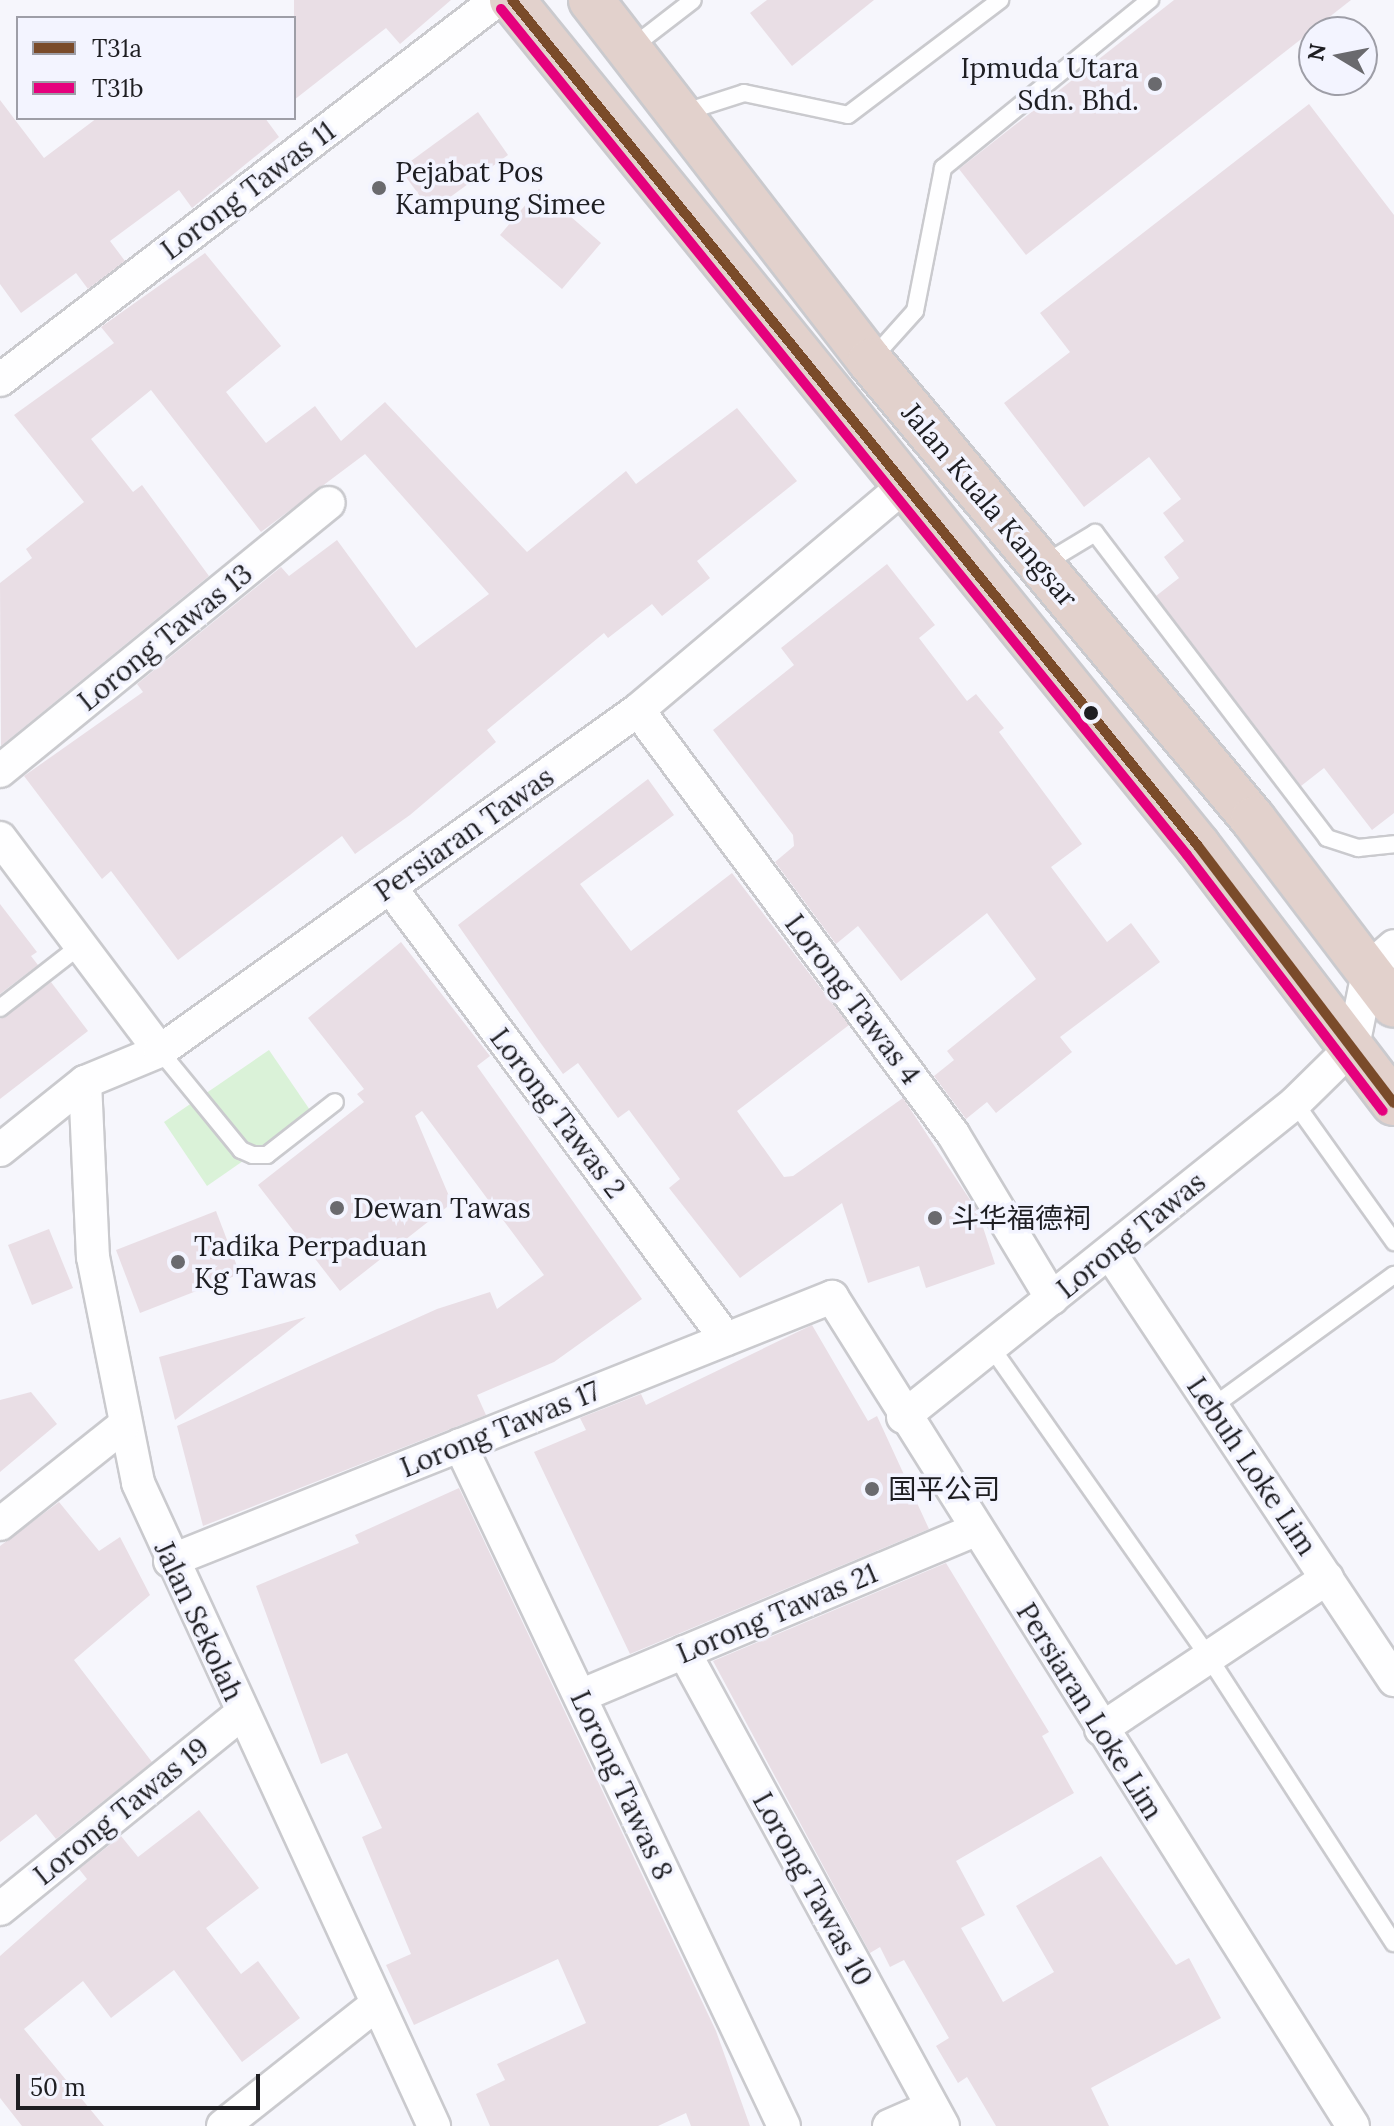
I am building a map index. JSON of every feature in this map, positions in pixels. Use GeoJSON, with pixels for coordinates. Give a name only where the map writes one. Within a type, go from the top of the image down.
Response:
{"type":"FeatureCollection","features":[{"type":"Feature","properties":{"kind":"highway","name":"Jalan Kuala Kangsar"},"geometry":{"type":"LineString","coordinates":[[512,0],[906,484],[1353,1046],[1394,1103]]}},
{"type":"Feature","properties":{"kind":"highway","name":"Jalan Kuala Kangsar"},"geometry":{"type":"LineString","coordinates":[[591,0],[870,361],[1040,566],[1381,957],[1394,1005]]}},
{"type":"Feature","properties":{"kind":"street","name":"Lorong Tawas 11"},"geometry":{"type":"LineString","coordinates":[[0,380],[497,0]]}},
{"type":"Feature","properties":{"kind":"street","name":"Persiaran Tawas"},"geometry":{"type":"LineString","coordinates":[[0,1150],[85,1082],[160,1051],[638,710],[906,484]]}},
{"type":"Feature","properties":{"kind":"street","name":"Lorong Tawas 13"},"geometry":{"type":"LineString","coordinates":[[0,771],[329,503]]}},
{"type":"Feature","properties":{"kind":"street","name":"Lorong Tawas 4"},"geometry":{"type":"LineString","coordinates":[[638,710],[953,1134],[1052,1299]]}},
{"type":"Feature","properties":{"kind":"street"},"geometry":{"type":"LineString","coordinates":[[0,838],[160,1051]]}},
{"type":"Feature","properties":{"kind":"street","name":"Lorong Tawas 2"},"geometry":{"type":"LineString","coordinates":[[390,887],[726,1339]]}},
{"type":"Feature","properties":{"kind":"street"},"geometry":{"type":"LineString","coordinates":[[1353,1046],[1381,957]]}},
{"type":"Feature","properties":{"kind":"street","name":"Lorong Tawas"},"geometry":{"type":"LineString","coordinates":[[903,1417],[1295,1103],[1353,1046]]}},
{"type":"Feature","properties":{"kind":"street","name":"Jalan Sekolah"},"geometry":{"type":"LineString","coordinates":[[85,1082],[93,1257],[123,1426],[170,1561],[434,2126]]}},
{"type":"Feature","properties":{"kind":"street","name":"Lebuh Loke Lim"},"geometry":{"type":"LineString","coordinates":[[1110,1253],[1394,1680]]}},
{"type":"Feature","properties":{"kind":"street","name":"Lorong Tawas 17"},"geometry":{"type":"LineString","coordinates":[[170,1561],[828,1296]]}},
{"type":"Feature","properties":{"kind":"street","name":"Persiaran Loke Lim"},"geometry":{"type":"LineString","coordinates":[[828,1296],[1353,2126]]}},
{"type":"Feature","properties":{"kind":"street"},"geometry":{"type":"LineString","coordinates":[[0,1524],[123,1426]]}},
{"type":"Feature","properties":{"kind":"street","name":"Lorong Tawas 8"},"geometry":{"type":"LineString","coordinates":[[460,1445],[784,2126]]}},
{"type":"Feature","properties":{"kind":"street","name":"Lorong Tawas 21"},"geometry":{"type":"LineString","coordinates":[[580,1696],[975,1530]]}},
{"type":"Feature","properties":{"kind":"street"},"geometry":{"type":"LineString","coordinates":[[1101,1729],[1327,1578]]}},
{"type":"Feature","properties":{"kind":"street","name":"Lorong Tawas 10"},"geometry":{"type":"LineString","coordinates":[[684,1652],[938,2116]]}},
{"type":"Feature","properties":{"kind":"street","name":"Lorong Tawas 19"},"geometry":{"type":"LineString","coordinates":[[0,1909],[242,1713]]}},
{"type":"Feature","properties":{"kind":"street"},"geometry":{"type":"LineString","coordinates":[[223,2126],[377,2004]]}},
{"type":"Feature","properties":{"kind":"street"},"geometry":{"type":"LineString","coordinates":[[889,2126],[938,2116]]}},
{"type":"Feature","properties":{"kind":"lane"},"geometry":{"type":"LineString","coordinates":[[630,49],[693,0]]}},
{"type":"Feature","properties":{"kind":"lane"},"geometry":{"type":"LineString","coordinates":[[681,114],[744,93],[848,115],[1000,0]]}},
{"type":"Feature","properties":{"kind":"lane"},"geometry":{"type":"LineString","coordinates":[[870,361],[915,311],[943,168],[1150,0]]}},
{"type":"Feature","properties":{"kind":"lane"},"geometry":{"type":"LineString","coordinates":[[1040,566],[1095,533],[1327,838],[1358,848],[1394,844]]}},
{"type":"Feature","properties":{"kind":"lane"},"geometry":{"type":"LineString","coordinates":[[0,1008],[81,945]]}},
{"type":"Feature","properties":{"kind":"lane"},"geometry":{"type":"LineString","coordinates":[[160,1051],[241,1150],[253,1155],[267,1155],[335,1102]]}},
{"type":"Feature","properties":{"kind":"lane"},"geometry":{"type":"LineString","coordinates":[[1295,1103],[1394,1242]]}},
{"type":"Feature","properties":{"kind":"lane"},"geometry":{"type":"LineString","coordinates":[[1212,1407],[1394,1275]]}},
{"type":"Feature","properties":{"kind":"lane"},"geometry":{"type":"LineString","coordinates":[[991,1347],[1208,1656],[1394,1943]]}},
{"type":"Feature","properties":{"kind":"green space"},"geometry":{"type":"Polygon","coordinates":[[[269,1050],[312,1113],[207,1186],[164,1122],[269,1050]]]}},
{"type":"Feature","properties":{"kind":"building"},"geometry":{"type":"Polygon","coordinates":[[[294,0],[451,0],[400,44],[386,28],[296,98],[294,0]]]}},
{"type":"Feature","properties":{"kind":"building"},"geometry":{"type":"Polygon","coordinates":[[[767,0],[874,0],[792,66],[750,13],[767,0]]]}},
{"type":"Feature","properties":{"kind":"building","name":"Ipmuda Utara Sdn. Bhd."},"geometry":{"type":"Polygon","coordinates":[[[1174,0],[1351,0],[1331,16],[1298,16],[1298,42],[1026,255],[959,169],[1174,0]]]}},
{"type":"Feature","properties":{"kind":"building"},"geometry":{"type":"Polygon","coordinates":[[[0,100],[44,158],[94,120],[266,120],[279,137],[192,208],[179,190],[110,241],[125,261],[88,289],[76,273],[21,313],[0,284],[0,100]]]}},
{"type":"Feature","properties":{"kind":"building"},"geometry":{"type":"Polygon","coordinates":[[[1309,104],[1394,215],[1394,813],[1372,830],[1324,768],[1301,786],[1156,596],[1179,578],[1164,557],[1184,541],[1163,513],[1181,499],[1149,457],[1084,507],[1004,403],[1070,352],[1040,313],[1309,104]]]}},
{"type":"Feature","properties":{"kind":"building"},"geometry":{"type":"Polygon","coordinates":[[[478,112],[508,155],[431,211],[400,169],[478,112]]]}},
{"type":"Feature","properties":{"kind":"building"},"geometry":{"type":"Polygon","coordinates":[[[539,189],[601,243],[562,289],[500,235],[539,189]]]}},
{"type":"Feature","properties":{"kind":"building"},"geometry":{"type":"Polygon","coordinates":[[[205,253],[281,346],[226,392],[266,443],[315,406],[341,441],[385,402],[527,552],[626,471],[636,484],[737,408],[797,481],[697,561],[710,578],[662,616],[652,604],[608,638],[604,633],[487,730],[496,742],[410,815],[355,854],[342,836],[178,960],[111,871],[102,879],[24,776],[143,692],[137,684],[281,567],[289,576],[337,540],[416,648],[489,594],[365,454],[261,532],[151,390],[91,439],[133,492],[142,485],[209,576],[1,746],[0,583],[32,558],[26,549],[84,502],[14,415],[114,343],[101,327],[205,253]]]}},
{"type":"Feature","properties":{"kind":"building"},"geometry":{"type":"Polygon","coordinates":[[[887,564],[935,625],[919,638],[967,701],[976,694],[1004,728],[999,732],[1082,844],[1051,867],[1107,942],[1131,923],[1160,962],[1060,1037],[1072,1052],[996,1113],[987,1102],[966,1119],[934,1076],[954,1060],[947,1051],[1036,979],[987,913],[901,981],[858,926],[836,944],[775,862],[794,846],[793,835],[713,730],[794,665],[781,648],[887,564]]]}},
{"type":"Feature","properties":{"kind":"building"},"geometry":{"type":"Polygon","coordinates":[[[648,779],[674,815],[580,884],[631,951],[732,873],[849,1025],[737,1111],[784,1177],[793,1176],[903,1098],[978,1212],[995,1264],[926,1288],[919,1266],[868,1283],[842,1203],[740,1278],[669,1188],[680,1179],[629,1110],[618,1118],[578,1063],[563,1074],[537,1038],[458,925],[648,779]]]}},
{"type":"Feature","properties":{"kind":"building"},"geometry":{"type":"Polygon","coordinates":[[[0,904],[37,952],[31,956],[38,965],[0,994],[0,904]]]}},
{"type":"Feature","properties":{"kind":"building"},"geometry":{"type":"Polygon","coordinates":[[[401,942],[490,1056],[477,1066],[642,1299],[554,1362],[477,1395],[486,1415],[203,1526],[177,1426],[437,1309],[490,1292],[497,1309],[544,1275],[422,1111],[415,1116],[452,1203],[340,1291],[258,1185],[364,1102],[357,1094],[364,1089],[308,1018],[401,942]]]}},
{"type":"Feature","properties":{"kind":"building"},"geometry":{"type":"Polygon","coordinates":[[[51,982],[88,1031],[0,1099],[0,1019],[51,982]]]}},
{"type":"Feature","properties":{"kind":"building","name":"Tadika Perpaduan Kg Tawas"},"geometry":{"type":"Polygon","coordinates":[[[216,1211],[240,1274],[140,1313],[116,1250],[216,1211]]]}},
{"type":"Feature","properties":{"kind":"building"},"geometry":{"type":"Polygon","coordinates":[[[49,1229],[73,1288],[32,1305],[8,1245],[49,1229]]]}},
{"type":"Feature","properties":{"kind":"building"},"geometry":{"type":"Polygon","coordinates":[[[306,1317],[175,1420],[159,1357],[306,1317]]]}},
{"type":"Feature","properties":{"kind":"building"},"geometry":{"type":"Polygon","coordinates":[[[812,1325],[868,1421],[877,1416],[929,1529],[630,1654],[534,1452],[586,1430],[580,1418],[641,1394],[646,1405],[812,1325]]]}},
{"type":"Feature","properties":{"kind":"building"},"geometry":{"type":"Polygon","coordinates":[[[31,1392],[57,1424],[0,1472],[0,1400],[31,1392]]]}},
{"type":"Feature","properties":{"kind":"building"},"geometry":{"type":"Polygon","coordinates":[[[459,1488],[716,2031],[750,2126],[691,2126],[686,2113],[658,2126],[490,2126],[476,2094],[505,2080],[497,2064],[586,2023],[558,1959],[414,2025],[386,1965],[411,1954],[362,1837],[382,1828],[347,1753],[321,1764],[256,1586],[359,1543],[355,1535],[459,1488]]]}},
{"type":"Feature","properties":{"kind":"building"},"geometry":{"type":"Polygon","coordinates":[[[59,1502],[99,1551],[120,1537],[150,1595],[74,1660],[152,1762],[56,1839],[36,1814],[0,1842],[0,1546],[59,1502]]]}},
{"type":"Feature","properties":{"kind":"building"},"geometry":{"type":"Polygon","coordinates":[[[946,1563],[1049,1732],[1042,1736],[1074,1793],[956,1861],[985,1915],[961,1928],[1003,2002],[1054,1972],[1016,1906],[1101,1856],[1176,1965],[1189,1958],[1221,2018],[1091,2088],[1109,2126],[996,2126],[967,2077],[958,2083],[936,2046],[949,2038],[904,1960],[890,1967],[880,1947],[870,1953],[713,1661],[946,1563]]]}},
{"type":"Feature","properties":{"kind":"building"},"geometry":{"type":"Polygon","coordinates":[[[199,1810],[259,1888],[206,1928],[241,1974],[258,1961],[300,2018],[242,2062],[174,1970],[111,2018],[83,1981],[24,2029],[104,2126],[22,2126],[0,2098],[0,1956],[87,1879],[79,1869],[121,1836],[138,1857],[199,1810]]]}},
{"type":"Feature","properties":{"kind":"transit line","name":"T31a"},"geometry":{"type":"LineString","coordinates":[[512,0],[1198,846],[1394,1103]]}},
{"type":"Feature","properties":{"kind":"transit line","name":"T31b"},"geometry":{"type":"LineString","coordinates":[[501,9],[1187,855],[1383,1111]]}},
{"type":"Feature","properties":{"kind":"place","name":"Ipmuda Utara Sdn. Bhd."},"geometry":{"type":"Point","coordinates":[1155,84]}},
{"type":"Feature","properties":{"kind":"place","name":"Pejabat Pos Kampung Simee"},"geometry":{"type":"Point","coordinates":[379,188]}},
{"type":"Feature","properties":{"kind":"place","name":"Dewan Tawas"},"geometry":{"type":"Point","coordinates":[337,1208]}},
{"type":"Feature","properties":{"kind":"place","name":"斗华福德祠"},"geometry":{"type":"Point","coordinates":[935,1218]}},
{"type":"Feature","properties":{"kind":"place","name":"Tadika Perpaduan Kg Tawas"},"geometry":{"type":"Point","coordinates":[178,1262]}},
{"type":"Feature","properties":{"kind":"place","name":"国平公司"},"geometry":{"type":"Point","coordinates":[872,1489]}}]}
